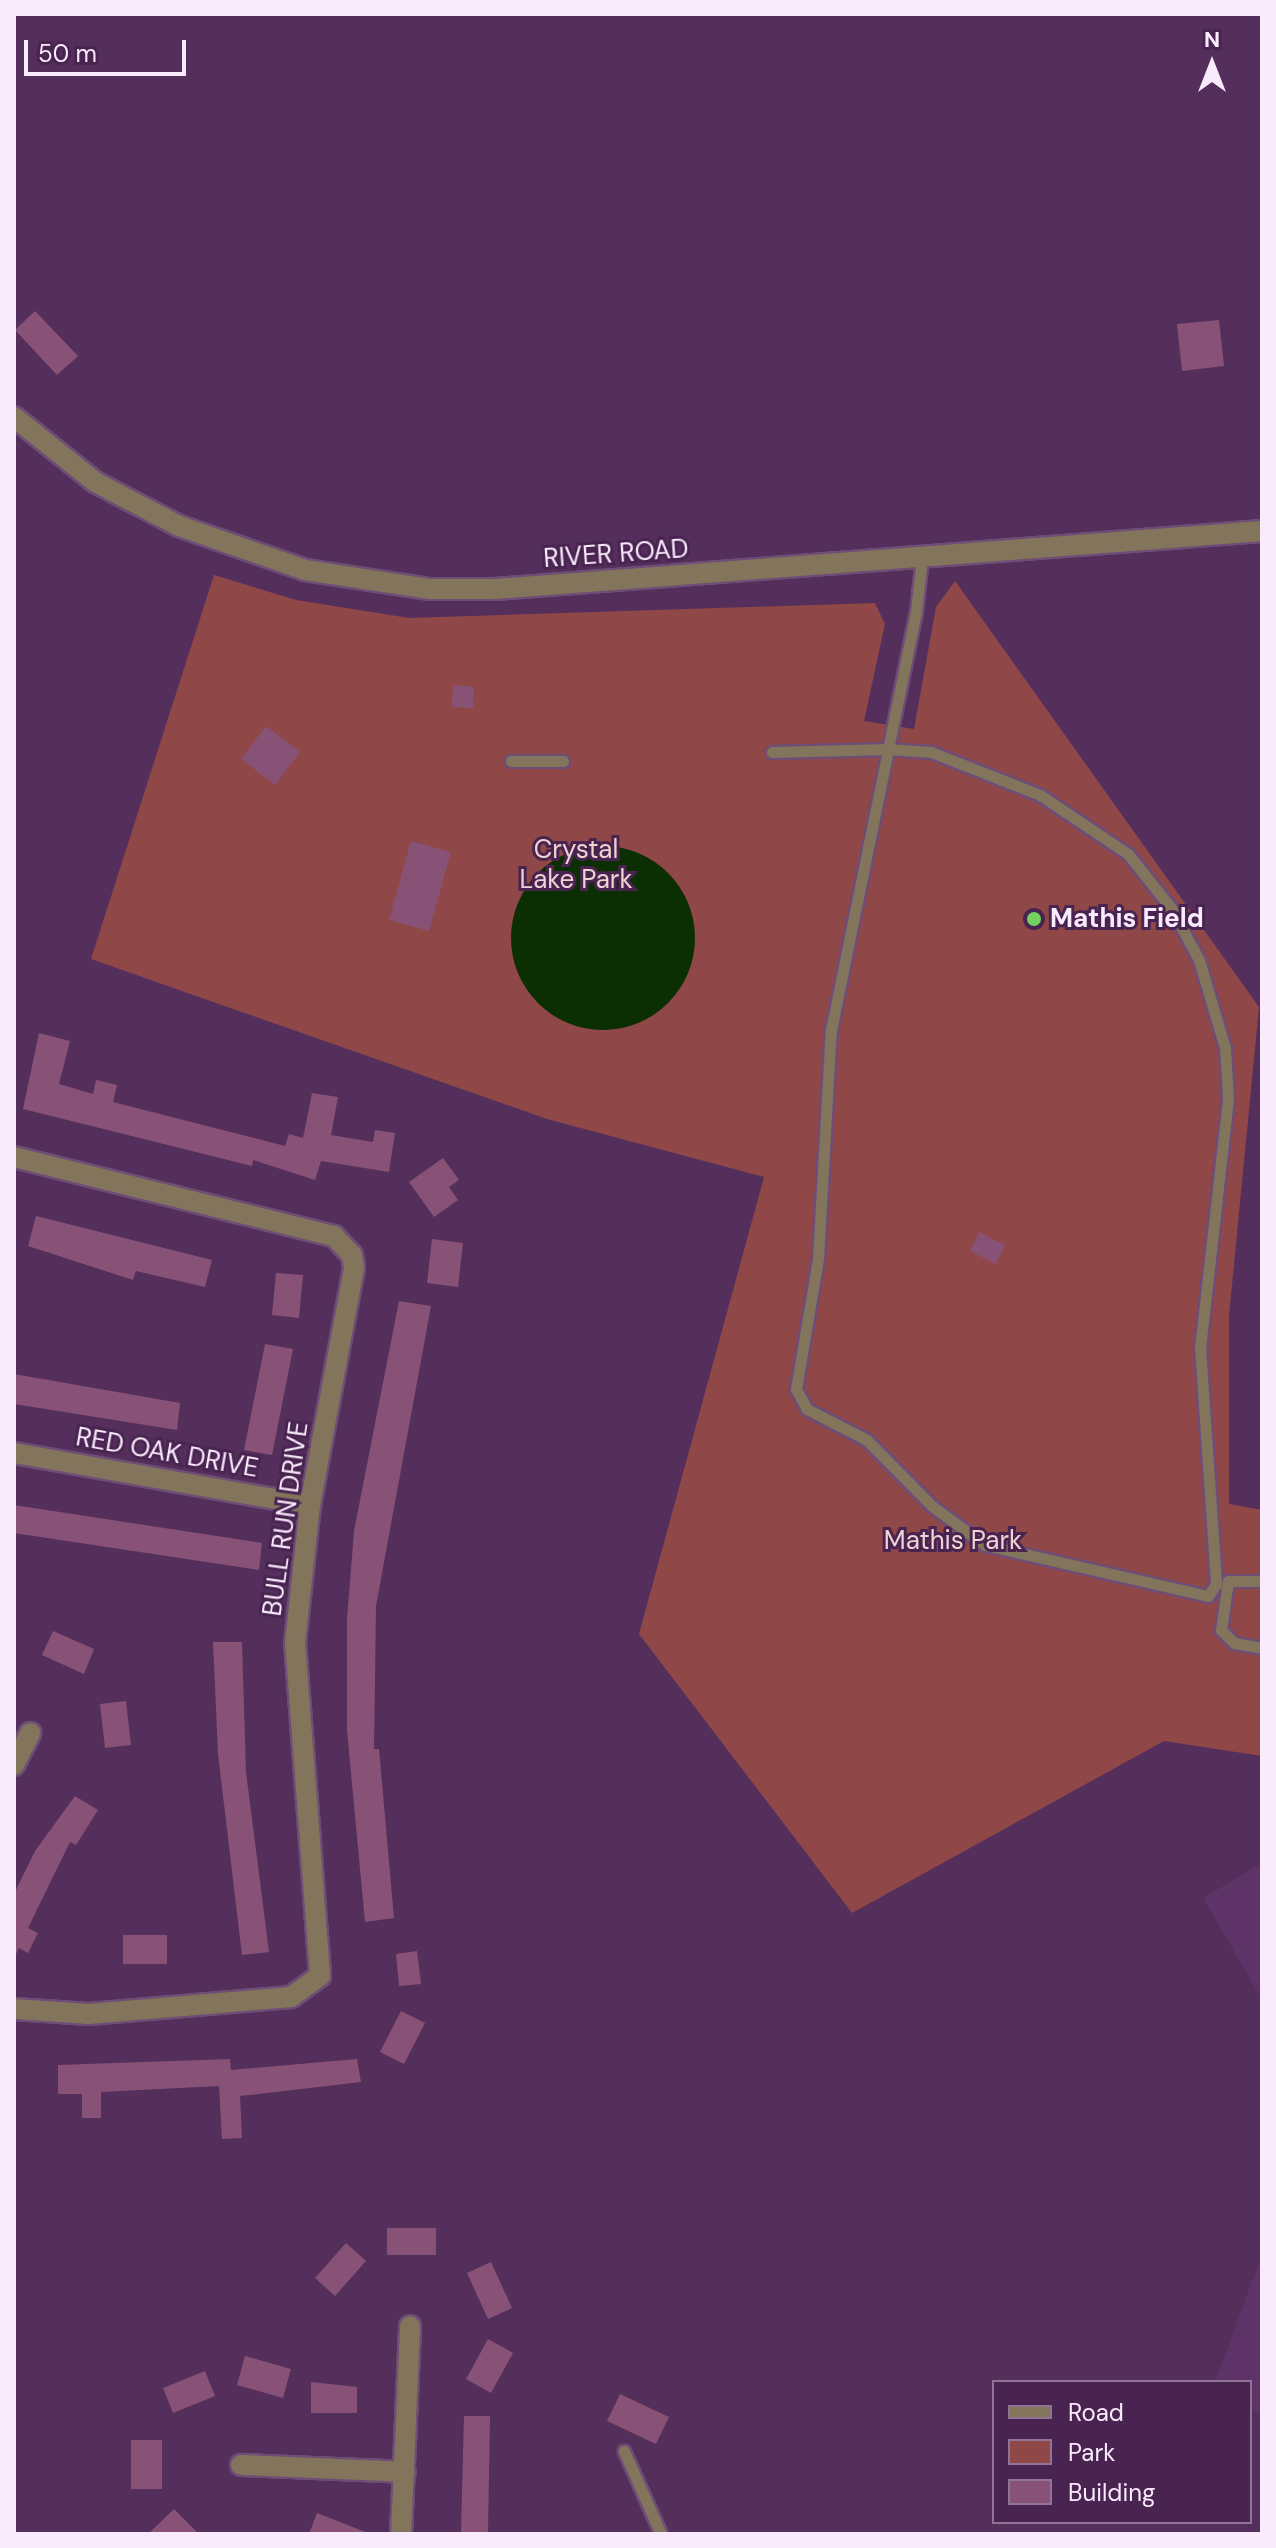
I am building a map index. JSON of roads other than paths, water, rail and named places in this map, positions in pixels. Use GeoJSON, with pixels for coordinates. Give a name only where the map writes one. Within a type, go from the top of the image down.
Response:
{"type":"FeatureCollection","features":[{"type":"Feature","properties":{"kind":"street","name":"RIVER ROAD"},"geometry":{"type":"LineString","coordinates":[[14,417],[95,482],[179,526],[345,578],[495,589],[1262,531]]}},
{"type":"Feature","properties":{"kind":"street","name":"BULL RUN DRIVE"},"geometry":{"type":"LineString","coordinates":[[14,1157],[345,1244],[354,1268],[310,1505],[295,1642],[295,1708],[323,1962],[316,1983],[291,1997],[208,2006],[89,2014],[14,2009]]}},
{"type":"Feature","properties":{"kind":"street","name":"RED OAK DRIVE"},"geometry":{"type":"LineString","coordinates":[[14,1453],[310,1505]]}},
{"type":"Feature","properties":{"kind":"street"},"geometry":{"type":"LineString","coordinates":[[14,1765],[30,1733]]}},
{"type":"Feature","properties":{"kind":"street"},"geometry":{"type":"LineString","coordinates":[[401,2534],[410,2326]]}},
{"type":"Feature","properties":{"kind":"street"},"geometry":{"type":"LineString","coordinates":[[241,2465],[405,2472]]}},
{"type":"Feature","properties":{"kind":"lane"},"geometry":{"type":"LineString","coordinates":[[922,558],[888,749],[831,1030],[818,1259],[796,1389],[799,1400],[867,1440],[932,1506],[985,1545],[1200,1596],[1219,1592],[1235,1577],[1262,1581]]}},
{"type":"Feature","properties":{"kind":"lane"},"geometry":{"type":"LineString","coordinates":[[772,752],[888,749],[931,752],[1003,777],[1100,831],[1149,877],[1199,960],[1225,1048],[1228,1099],[1200,1347],[1221,1630],[1234,1643],[1262,1648]]}},
{"type":"Feature","properties":{"kind":"lane"},"geometry":{"type":"LineString","coordinates":[[511,761],[563,761]]}},
{"type":"Feature","properties":{"kind":"lane"},"geometry":{"type":"LineString","coordinates":[[624,2451],[661,2534]]}},
{"type":"Feature","properties":{"kind":"place","name":"Mathis Field"},"geometry":{"type":"Point","coordinates":[1034,919]}},
{"type":"Feature","properties":{"kind":"park label","name":"Crystal Lake Park"},"geometry":{"type":"Point","coordinates":[576,865]}},
{"type":"Feature","properties":{"kind":"park label","name":"Mathis Park"},"geometry":{"type":"Point","coordinates":[953,1541]}}]}
